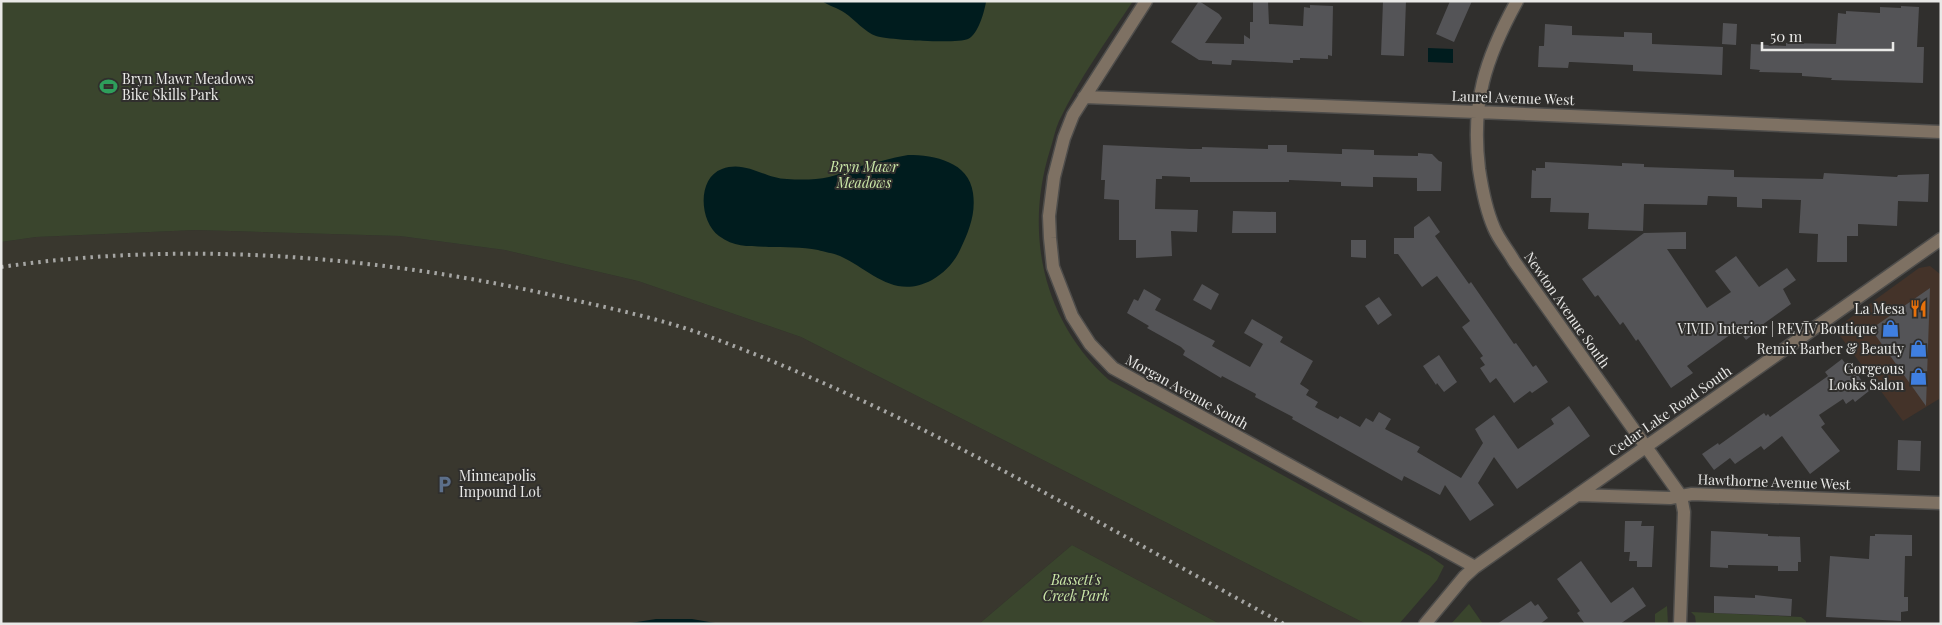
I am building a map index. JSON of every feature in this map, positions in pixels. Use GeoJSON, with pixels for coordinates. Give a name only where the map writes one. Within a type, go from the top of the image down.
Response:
{"type":"FeatureCollection","features":[{"type":"Feature","properties":{"kind":"street","name":"Morgan Avenue South"},"geometry":{"type":"LineString","coordinates":[[1146,1],[1073,115],[1064,138],[1054,177],[1049,216],[1053,267],[1072,316],[1090,344],[1113,368],[1475,567]]}},
{"type":"Feature","properties":{"kind":"street","name":"Newton Avenue South"},"geometry":{"type":"LineString","coordinates":[[1517,1],[1498,35],[1484,77],[1476,131],[1482,194],[1494,228],[1514,261],[1681,496],[1684,512],[1680,624]]}},
{"type":"Feature","properties":{"kind":"street","name":"Laurel Avenue West"},"geometry":{"type":"LineString","coordinates":[[1084,97],[1941,132]]}},
{"type":"Feature","properties":{"kind":"street","name":"Cedar Lake Road South"},"geometry":{"type":"LineString","coordinates":[[1426,622],[1464,577],[1475,567],[1941,239]]}},
{"type":"Feature","properties":{"kind":"street","name":"Hawthorne Avenue West"},"geometry":{"type":"LineString","coordinates":[[1578,495],[1670,498],[1692,494],[1941,503]]}},
{"type":"Feature","properties":{"kind":"shaded area"},"geometry":{"type":"Polygon","coordinates":[[[196,230],[400,236],[505,250],[638,281],[801,337],[1366,624],[1220,624],[1072,545],[979,624],[1,624],[1,242],[36,237],[196,230]]]}},
{"type":"Feature","properties":{"kind":"shaded area"},"geometry":{"type":"Polygon","coordinates":[[[1930,266],[1940,274],[1941,279],[1939,399],[1903,421],[1835,329],[1919,268],[1930,266]]]}},
{"type":"Feature","properties":{"kind":"green space","name":"Bryn Mawr Meadows"},"geometry":{"type":"Polygon","coordinates":[[[1,1],[1133,1],[1103,45],[1067,105],[1056,128],[1042,182],[1039,213],[1040,244],[1045,274],[1054,303],[1068,331],[1086,357],[1109,380],[1430,556],[1444,566],[1437,580],[1399,624],[1366,624],[801,337],[638,281],[505,250],[400,236],[196,230],[36,237],[1,242],[1,1]]]}},
{"type":"Feature","properties":{"kind":"green space","name":"Bassett's Creek Park"},"geometry":{"type":"Polygon","coordinates":[[[1072,545],[1220,624],[979,624],[1072,545]]]}},
{"type":"Feature","properties":{"kind":"green space"},"geometry":{"type":"Polygon","coordinates":[[[1469,604],[1483,624],[1451,624],[1469,604]]]}},
{"type":"Feature","properties":{"kind":"green space"},"geometry":{"type":"Polygon","coordinates":[[[1667,606],[1668,624],[1655,624],[1655,614],[1667,606]]]}},
{"type":"Feature","properties":{"kind":"green space"},"geometry":{"type":"Polygon","coordinates":[[[1691,612],[1801,617],[1806,621],[1806,624],[1696,624],[1695,616],[1691,612]]]}},
{"type":"Feature","properties":{"kind":"water"},"geometry":{"type":"Polygon","coordinates":[[[822,1],[986,2],[980,23],[975,33],[968,39],[923,41],[876,36],[864,29],[845,13],[822,1]]]}},
{"type":"Feature","properties":{"kind":"water"},"geometry":{"type":"Polygon","coordinates":[[[1428,48],[1453,49],[1453,63],[1428,62],[1428,48]]]}},
{"type":"Feature","properties":{"kind":"water"},"geometry":{"type":"Polygon","coordinates":[[[908,155],[939,159],[958,167],[970,182],[974,201],[969,229],[955,259],[945,271],[932,280],[918,285],[906,287],[895,285],[884,281],[840,256],[818,250],[749,246],[731,243],[712,229],[705,211],[705,190],[708,181],[722,169],[739,167],[779,178],[813,179],[833,176],[853,168],[908,155]]]}},
{"type":"Feature","properties":{"kind":"water"},"geometry":{"type":"Polygon","coordinates":[[[656,619],[692,619],[721,624],[624,624],[656,619]]]}},
{"type":"Feature","properties":{"kind":"building"},"geometry":{"type":"Polygon","coordinates":[[[1199,1],[1222,18],[1205,43],[1244,44],[1244,35],[1250,39],[1250,22],[1253,22],[1253,1],[1268,1],[1269,24],[1303,26],[1304,7],[1310,8],[1310,5],[1333,6],[1332,56],[1328,55],[1328,59],[1300,58],[1300,60],[1293,60],[1293,63],[1232,60],[1231,65],[1212,64],[1212,61],[1199,60],[1171,42],[1199,1]]]}},
{"type":"Feature","properties":{"kind":"building"},"geometry":{"type":"Polygon","coordinates":[[[1383,1],[1406,1],[1404,56],[1381,55],[1383,1]]]}},
{"type":"Feature","properties":{"kind":"building"},"geometry":{"type":"Polygon","coordinates":[[[1450,1],[1472,1],[1454,42],[1436,34],[1450,1]]]}},
{"type":"Feature","properties":{"kind":"building"},"geometry":{"type":"Polygon","coordinates":[[[1901,6],[1919,7],[1917,47],[1924,47],[1923,83],[1831,80],[1832,78],[1802,76],[1802,73],[1759,72],[1760,70],[1750,69],[1751,44],[1786,46],[1786,43],[1836,44],[1838,13],[1846,14],[1846,11],[1880,13],[1880,7],[1901,8],[1901,6]]]}},
{"type":"Feature","properties":{"kind":"building"},"geometry":{"type":"Polygon","coordinates":[[[1723,23],[1737,24],[1736,45],[1722,44],[1723,23]]]}},
{"type":"Feature","properties":{"kind":"building"},"geometry":{"type":"Polygon","coordinates":[[[1545,24],[1572,26],[1572,35],[1624,37],[1624,32],[1652,33],[1652,44],[1723,47],[1722,75],[1633,71],[1633,65],[1571,62],[1569,62],[1568,68],[1538,67],[1539,46],[1544,46],[1545,24]]]}},
{"type":"Feature","properties":{"kind":"building"},"geometry":{"type":"Polygon","coordinates":[[[1103,145],[1191,149],[1202,149],[1202,147],[1268,149],[1268,145],[1287,145],[1287,152],[1342,154],[1342,149],[1374,150],[1374,155],[1418,156],[1418,153],[1432,154],[1442,162],[1441,191],[1417,191],[1417,178],[1373,177],[1373,187],[1341,186],[1341,182],[1289,180],[1289,182],[1190,182],[1190,177],[1162,176],[1162,179],[1156,179],[1155,209],[1198,210],[1197,232],[1171,231],[1172,256],[1136,258],[1136,240],[1119,240],[1119,200],[1104,199],[1105,180],[1101,180],[1103,145]]]}},
{"type":"Feature","properties":{"kind":"building"},"geometry":{"type":"Polygon","coordinates":[[[1545,162],[1622,166],[1622,163],[1644,164],[1644,167],[1734,170],[1734,177],[1823,179],[1824,173],[1897,177],[1898,175],[1929,174],[1928,202],[1898,201],[1897,226],[1858,224],[1858,236],[1847,236],[1847,262],[1817,262],[1818,234],[1799,233],[1801,200],[1762,199],[1762,208],[1737,207],[1737,197],[1708,196],[1707,205],[1644,204],[1643,231],[1588,229],[1589,213],[1550,212],[1551,198],[1531,198],[1532,170],[1536,171],[1536,168],[1545,168],[1545,162]]]}},
{"type":"Feature","properties":{"kind":"building"},"geometry":{"type":"Polygon","coordinates":[[[1233,211],[1276,212],[1276,233],[1232,233],[1233,211]]]}},
{"type":"Feature","properties":{"kind":"building"},"geometry":{"type":"Polygon","coordinates":[[[1429,216],[1440,232],[1435,236],[1469,284],[1471,282],[1514,344],[1516,343],[1533,367],[1536,365],[1548,382],[1532,393],[1530,391],[1514,403],[1496,378],[1490,383],[1480,368],[1485,365],[1480,358],[1483,356],[1462,327],[1470,321],[1437,276],[1422,287],[1398,254],[1394,254],[1394,238],[1414,238],[1414,227],[1429,216]]]}},
{"type":"Feature","properties":{"kind":"building"},"geometry":{"type":"Polygon","coordinates":[[[1686,232],[1686,249],[1667,249],[1707,308],[1731,292],[1715,271],[1736,256],[1759,287],[1787,268],[1796,280],[1783,289],[1791,304],[1762,325],[1763,327],[1746,340],[1738,329],[1687,366],[1693,373],[1671,388],[1638,339],[1636,341],[1623,322],[1620,325],[1598,295],[1595,297],[1582,279],[1644,233],[1686,232]]]}},
{"type":"Feature","properties":{"kind":"building"},"geometry":{"type":"Polygon","coordinates":[[[1351,240],[1366,240],[1366,258],[1351,257],[1351,240]]]}},
{"type":"Feature","properties":{"kind":"building"},"geometry":{"type":"Polygon","coordinates":[[[1202,284],[1219,294],[1211,310],[1193,300],[1202,284]]]}},
{"type":"Feature","properties":{"kind":"building"},"geometry":{"type":"Polygon","coordinates":[[[1930,288],[1926,406],[1871,329],[1930,288]]]}},
{"type":"Feature","properties":{"kind":"building"},"geometry":{"type":"Polygon","coordinates":[[[1144,289],[1161,299],[1155,310],[1215,341],[1212,346],[1250,367],[1263,344],[1244,333],[1252,319],[1283,337],[1280,342],[1313,361],[1300,384],[1309,390],[1306,395],[1318,402],[1315,407],[1338,419],[1340,416],[1360,427],[1366,418],[1373,422],[1379,412],[1391,419],[1385,429],[1420,447],[1417,452],[1461,478],[1483,443],[1475,429],[1494,415],[1518,449],[1554,424],[1551,419],[1569,406],[1590,436],[1517,489],[1494,457],[1478,483],[1494,505],[1470,521],[1445,485],[1440,495],[1404,476],[1402,481],[1255,397],[1256,394],[1222,376],[1221,378],[1183,355],[1185,351],[1181,347],[1147,328],[1149,326],[1127,313],[1134,299],[1138,301],[1144,289]]]}},
{"type":"Feature","properties":{"kind":"building"},"geometry":{"type":"Polygon","coordinates":[[[1379,297],[1392,315],[1378,325],[1365,306],[1379,297]]]}},
{"type":"Feature","properties":{"kind":"building"},"geometry":{"type":"Polygon","coordinates":[[[1439,355],[1457,382],[1444,392],[1437,383],[1436,385],[1423,366],[1439,355]]]}},
{"type":"Feature","properties":{"kind":"building"},"geometry":{"type":"Polygon","coordinates":[[[1842,359],[1845,363],[1848,361],[1869,391],[1855,402],[1853,399],[1846,404],[1843,399],[1819,415],[1825,424],[1821,427],[1840,451],[1810,474],[1782,436],[1764,450],[1761,446],[1735,464],[1730,458],[1714,470],[1702,454],[1718,443],[1719,445],[1764,413],[1770,417],[1828,376],[1825,372],[1842,359]]]}},
{"type":"Feature","properties":{"kind":"building"},"geometry":{"type":"Polygon","coordinates":[[[1898,440],[1921,441],[1920,471],[1897,470],[1898,440]]]}},
{"type":"Feature","properties":{"kind":"building"},"geometry":{"type":"Polygon","coordinates":[[[1625,521],[1642,521],[1641,526],[1654,526],[1652,567],[1637,567],[1637,561],[1629,561],[1630,552],[1624,552],[1625,521]]]}},
{"type":"Feature","properties":{"kind":"building"},"geometry":{"type":"Polygon","coordinates":[[[1711,531],[1800,537],[1801,562],[1798,562],[1798,571],[1778,571],[1778,566],[1728,565],[1728,568],[1710,567],[1711,531]]]}},
{"type":"Feature","properties":{"kind":"building"},"geometry":{"type":"Polygon","coordinates":[[[1875,534],[1912,535],[1912,556],[1905,556],[1904,597],[1908,597],[1908,611],[1901,612],[1901,621],[1826,617],[1830,556],[1869,559],[1870,536],[1875,536],[1875,534]]]}},
{"type":"Feature","properties":{"kind":"building"},"geometry":{"type":"Polygon","coordinates":[[[1581,561],[1611,603],[1633,587],[1646,606],[1620,624],[1585,624],[1577,613],[1580,611],[1557,579],[1581,561]]]}},
{"type":"Feature","properties":{"kind":"building"},"geometry":{"type":"Polygon","coordinates":[[[1755,595],[1792,599],[1791,616],[1714,613],[1714,596],[1755,598],[1755,595]]]}},
{"type":"Feature","properties":{"kind":"building"},"geometry":{"type":"Polygon","coordinates":[[[1531,601],[1535,606],[1538,604],[1548,618],[1540,624],[1497,624],[1531,601]]]}},
{"type":"Feature","properties":{"kind":"railway"},"geometry":{"type":"LineString","coordinates":[[1,267],[71,259],[142,255],[213,254],[284,257],[426,272],[565,298],[656,320],[710,337],[785,366],[930,433],[1073,508],[1284,624]]}},
{"type":"Feature","properties":{"kind":"place","name":"Bryn Mawr Meadows Bike Skills Park"},"geometry":{"type":"Point","coordinates":[108,87]}},
{"type":"Feature","properties":{"kind":"place","name":"La Mesa"},"geometry":{"type":"Point","coordinates":[1919,309]}},
{"type":"Feature","properties":{"kind":"place","name":"VIVID Interior | REVĪV Boutique"},"geometry":{"type":"Point","coordinates":[1891,329]}},
{"type":"Feature","properties":{"kind":"place","name":"Remix Barber & Beauty"},"geometry":{"type":"Point","coordinates":[1918,349]}},
{"type":"Feature","properties":{"kind":"place","name":"Gorgeous Looks Salon"},"geometry":{"type":"Point","coordinates":[1918,377]}},
{"type":"Feature","properties":{"kind":"place","name":"Minneapolis Impound Lot"},"geometry":{"type":"Point","coordinates":[445,484]}}]}
